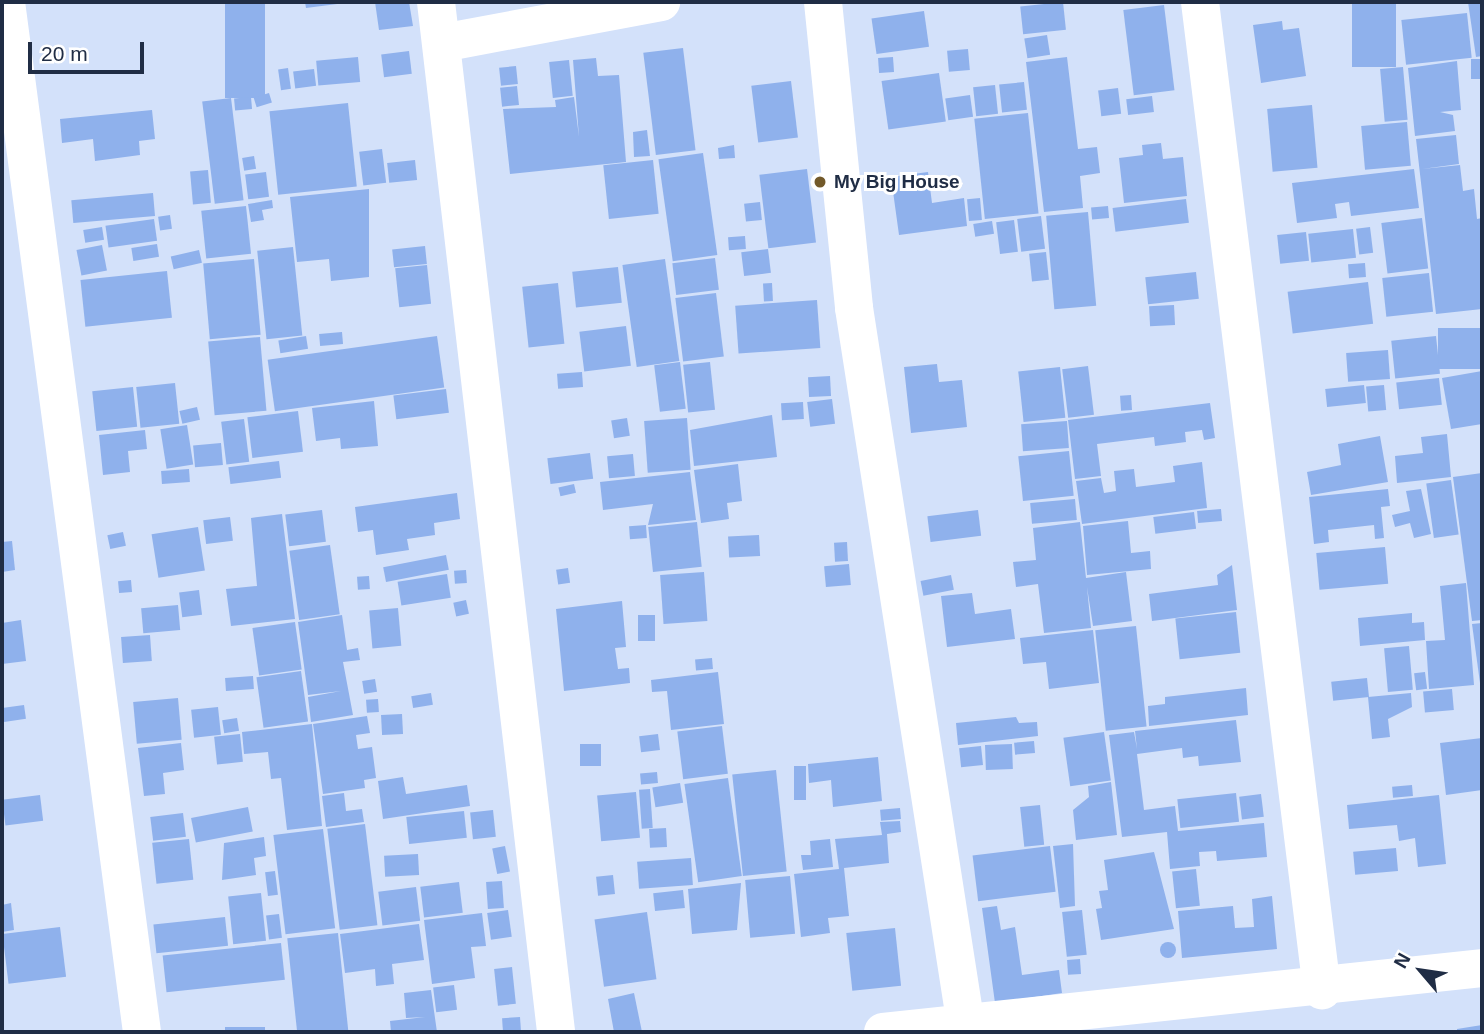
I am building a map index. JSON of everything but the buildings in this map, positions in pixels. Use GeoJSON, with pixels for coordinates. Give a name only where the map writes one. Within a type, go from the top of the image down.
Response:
{"type":"FeatureCollection","features":[{"type":"Feature","properties":{"kind":"street"},"geometry":{"type":"LineString","coordinates":[[6,2],[14,165],[142,1032]]}},
{"type":"Feature","properties":{"kind":"street"},"geometry":{"type":"LineString","coordinates":[[436,2],[556,1032]]}},
{"type":"Feature","properties":{"kind":"street"},"geometry":{"type":"LineString","coordinates":[[442,43],[661,2]]}},
{"type":"Feature","properties":{"kind":"street"},"geometry":{"type":"LineString","coordinates":[[822,2],[854,308],[965,1019]]}},
{"type":"Feature","properties":{"kind":"street"},"geometry":{"type":"LineString","coordinates":[[1200,2],[1322,990]]}},
{"type":"Feature","properties":{"kind":"street"},"geometry":{"type":"LineString","coordinates":[[883,1032],[965,1019],[1322,990],[1482,968]]}},
{"type":"Feature","properties":{"kind":"place","name":"My Big House"},"geometry":{"type":"Point","coordinates":[820,182]}}]}
